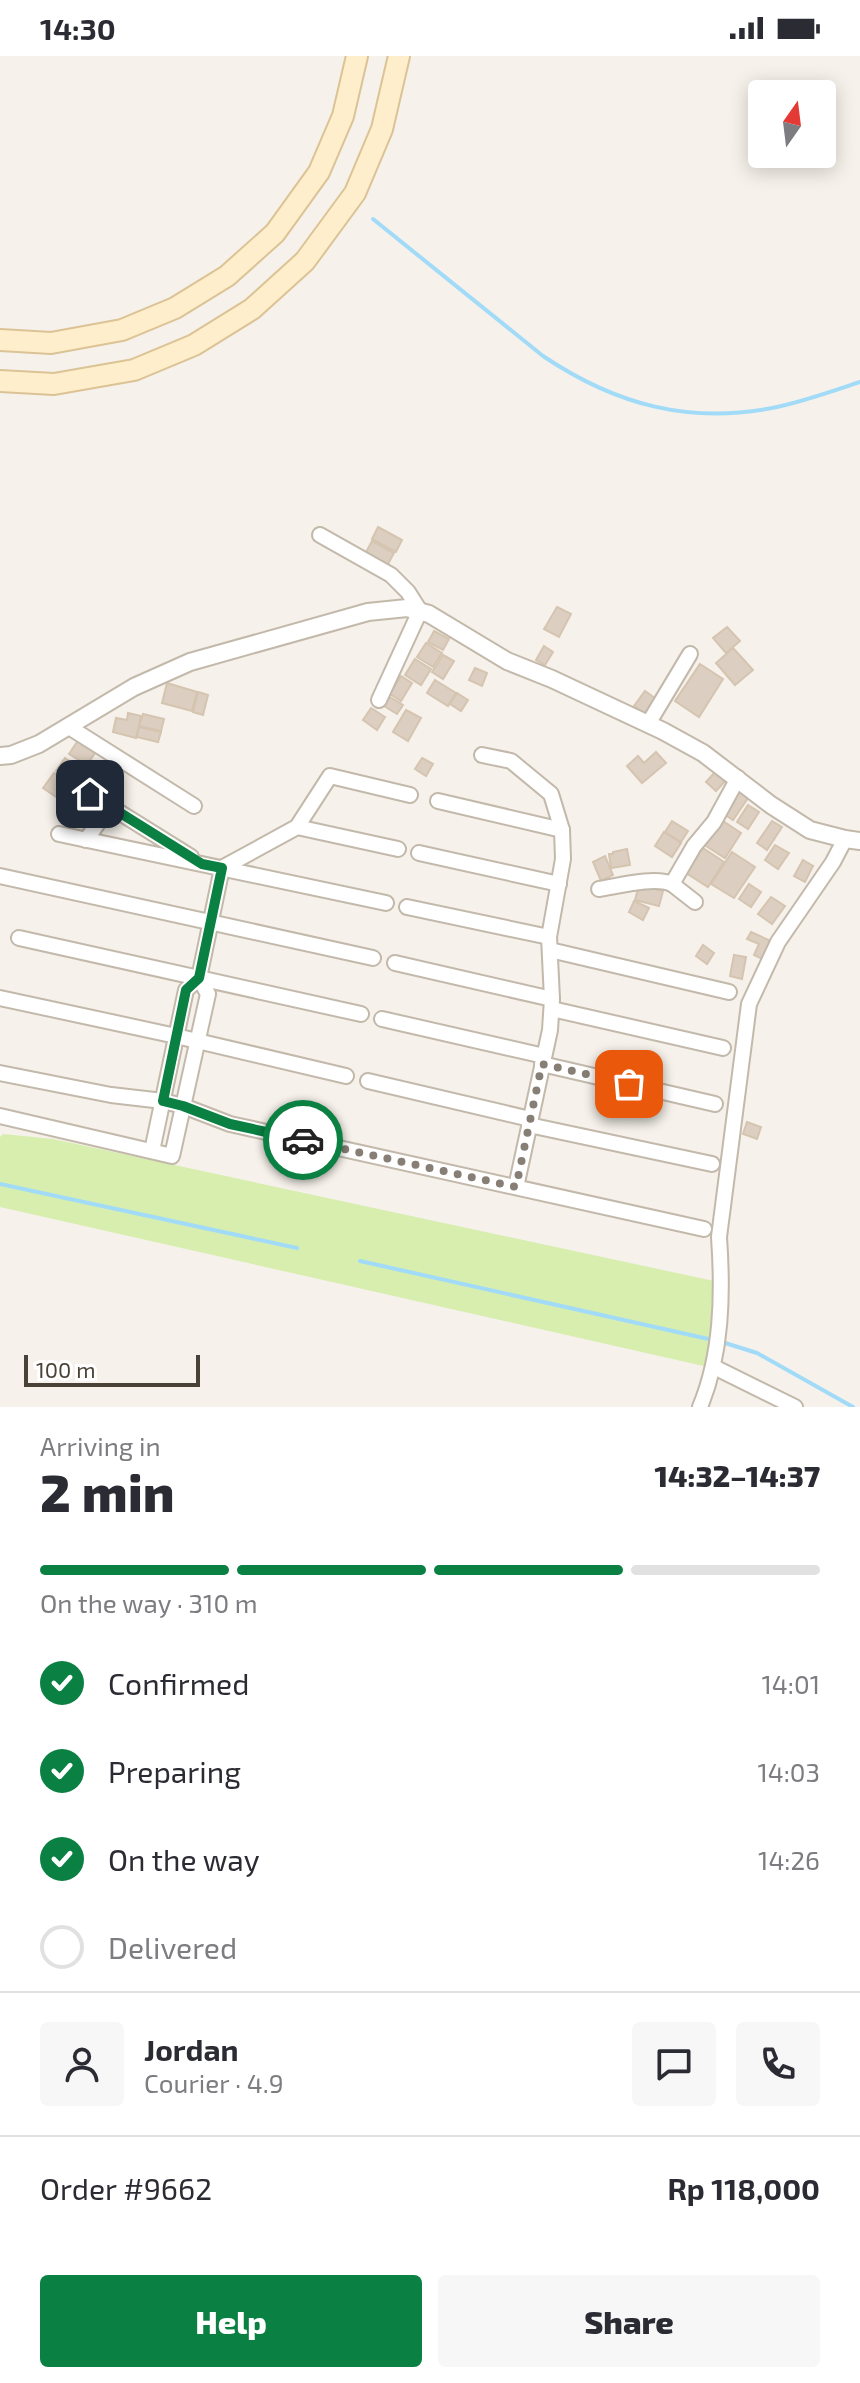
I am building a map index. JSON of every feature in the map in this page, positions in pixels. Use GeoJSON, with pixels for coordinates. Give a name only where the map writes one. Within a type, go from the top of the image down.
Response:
{"type":"FeatureCollection","features":[{"type":"Feature","properties":{"kind":"main road"},"geometry":{"type":"LineString","coordinates":[[0,340],[51,343],[122,330],[175,308],[227,276],[275,233],[319,172],[343,116],[357,56]]}},
{"type":"Feature","properties":{"kind":"main road"},"geometry":{"type":"LineString","coordinates":[[0,381],[54,384],[134,370],[194,345],[252,309],[305,261],[355,193],[382,129],[399,56]]}},
{"type":"Feature","properties":{"kind":"street"},"geometry":{"type":"LineString","coordinates":[[320,535],[391,575],[408,592],[420,611]]}},
{"type":"Feature","properties":{"kind":"street"},"geometry":{"type":"LineString","coordinates":[[0,756],[39,744],[134,687],[190,662],[368,612],[407,608],[420,611],[507,661],[648,724],[703,753],[771,805],[810,830],[853,840],[833,862],[778,942],[749,1004],[719,1237],[721,1265],[715,1360],[700,1407]]}},
{"type":"Feature","properties":{"kind":"street"},"geometry":{"type":"LineString","coordinates":[[379,700],[420,611]]}},
{"type":"Feature","properties":{"kind":"street"},"geometry":{"type":"LineString","coordinates":[[648,724],[690,654]]}},
{"type":"Feature","properties":{"kind":"street"},"geometry":{"type":"LineString","coordinates":[[69,727],[194,806]]}},
{"type":"Feature","properties":{"kind":"street"},"geometry":{"type":"LineString","coordinates":[[482,755],[511,761],[551,794],[562,830],[563,859],[549,944],[552,1004],[516,1187]]}},
{"type":"Feature","properties":{"kind":"street"},"geometry":{"type":"LineString","coordinates":[[152,1151],[186,990],[199,978],[222,868],[297,827],[330,776],[410,795]]}},
{"type":"Feature","properties":{"kind":"street"},"geometry":{"type":"LineString","coordinates":[[672,884],[694,846],[714,822],[738,778]]}},
{"type":"Feature","properties":{"kind":"street"},"geometry":{"type":"LineString","coordinates":[[90,794],[202,864]]}},
{"type":"Feature","properties":{"kind":"street"},"geometry":{"type":"LineString","coordinates":[[438,801],[562,830]]}},
{"type":"Feature","properties":{"kind":"street"},"geometry":{"type":"LineString","coordinates":[[86,840],[110,806]]}},
{"type":"Feature","properties":{"kind":"street"},"geometry":{"type":"LineString","coordinates":[[297,827],[398,849]]}},
{"type":"Feature","properties":{"kind":"street"},"geometry":{"type":"LineString","coordinates":[[59,834],[386,903]]}},
{"type":"Feature","properties":{"kind":"street"},"geometry":{"type":"LineString","coordinates":[[419,853],[559,884]]}},
{"type":"Feature","properties":{"kind":"street"},"geometry":{"type":"LineString","coordinates":[[0,876],[373,958]]}},
{"type":"Feature","properties":{"kind":"street"},"geometry":{"type":"LineString","coordinates":[[599,889],[666,881],[695,902]]}},
{"type":"Feature","properties":{"kind":"street"},"geometry":{"type":"LineString","coordinates":[[407,907],[729,992]]}},
{"type":"Feature","properties":{"kind":"street"},"geometry":{"type":"LineString","coordinates":[[19,938],[361,1014]]}},
{"type":"Feature","properties":{"kind":"street"},"geometry":{"type":"LineString","coordinates":[[395,963],[723,1048]]}},
{"type":"Feature","properties":{"kind":"street"},"geometry":{"type":"LineString","coordinates":[[0,1116],[172,1156],[208,994],[199,978]]}},
{"type":"Feature","properties":{"kind":"street"},"geometry":{"type":"LineString","coordinates":[[0,998],[346,1076]]}},
{"type":"Feature","properties":{"kind":"street"},"geometry":{"type":"LineString","coordinates":[[382,1019],[715,1104]]}},
{"type":"Feature","properties":{"kind":"street"},"geometry":{"type":"LineString","coordinates":[[0,1073],[111,1095],[163,1101],[230,1124],[704,1229]]}},
{"type":"Feature","properties":{"kind":"street"},"geometry":{"type":"LineString","coordinates":[[368,1081],[712,1164]]}},
{"type":"Feature","properties":{"kind":"street"},"geometry":{"type":"LineString","coordinates":[[715,1360],[795,1407]]}},
{"type":"Feature","properties":{"kind":"green space"},"geometry":{"type":"Polygon","coordinates":[[[3,1134],[53,1139],[714,1281],[708,1367],[0,1207],[0,1137],[3,1134]]]}},
{"type":"Feature","properties":{"kind":"building"},"geometry":{"type":"Polygon","coordinates":[[[378,527],[402,540],[396,552],[372,539],[378,527]]]}},
{"type":"Feature","properties":{"kind":"building"},"geometry":{"type":"Polygon","coordinates":[[[372,541],[394,553],[387,566],[365,554],[372,541]]]}},
{"type":"Feature","properties":{"kind":"building"},"geometry":{"type":"Polygon","coordinates":[[[557,607],[571,614],[559,637],[544,629],[557,607]]]}},
{"type":"Feature","properties":{"kind":"building"},"geometry":{"type":"Polygon","coordinates":[[[727,627],[740,641],[726,653],[713,638],[727,627]]]}},
{"type":"Feature","properties":{"kind":"building"},"geometry":{"type":"Polygon","coordinates":[[[434,631],[449,639],[443,650],[428,642],[434,631]]]}},
{"type":"Feature","properties":{"kind":"building"},"geometry":{"type":"Polygon","coordinates":[[[426,643],[442,653],[433,667],[417,657],[426,643]]]}},
{"type":"Feature","properties":{"kind":"building"},"geometry":{"type":"Polygon","coordinates":[[[544,646],[553,652],[545,665],[536,660],[544,646]]]}},
{"type":"Feature","properties":{"kind":"building"},"geometry":{"type":"Polygon","coordinates":[[[733,648],[753,670],[735,685],[716,663],[733,648]]]}},
{"type":"Feature","properties":{"kind":"building"},"geometry":{"type":"Polygon","coordinates":[[[443,655],[454,661],[443,679],[432,672],[443,655]]]}},
{"type":"Feature","properties":{"kind":"building"},"geometry":{"type":"Polygon","coordinates":[[[415,659],[431,669],[421,685],[405,675],[415,659]]]}},
{"type":"Feature","properties":{"kind":"building"},"geometry":{"type":"Polygon","coordinates":[[[700,664],[723,679],[699,717],[675,701],[700,664]]]}},
{"type":"Feature","properties":{"kind":"building"},"geometry":{"type":"Polygon","coordinates":[[[475,668],[487,673],[482,686],[469,680],[475,668]]]}},
{"type":"Feature","properties":{"kind":"building"},"geometry":{"type":"Polygon","coordinates":[[[401,676],[412,683],[401,701],[390,694],[401,676]]]}},
{"type":"Feature","properties":{"kind":"building"},"geometry":{"type":"Polygon","coordinates":[[[435,680],[456,693],[448,706],[427,693],[435,680]]]}},
{"type":"Feature","properties":{"kind":"building"},"geometry":{"type":"Polygon","coordinates":[[[167,683],[197,692],[192,711],[162,703],[167,683]]]}},
{"type":"Feature","properties":{"kind":"building"},"geometry":{"type":"Polygon","coordinates":[[[645,691],[656,699],[645,714],[634,706],[645,691]]]}},
{"type":"Feature","properties":{"kind":"building"},"geometry":{"type":"Polygon","coordinates":[[[198,692],[208,695],[203,715],[193,712],[198,692]]]}},
{"type":"Feature","properties":{"kind":"building"},"geometry":{"type":"Polygon","coordinates":[[[457,693],[468,700],[461,711],[450,704],[457,693]]]}},
{"type":"Feature","properties":{"kind":"building"},"geometry":{"type":"Polygon","coordinates":[[[390,697],[403,705],[397,714],[384,706],[390,697]]]}},
{"type":"Feature","properties":{"kind":"building"},"geometry":{"type":"Polygon","coordinates":[[[371,708],[385,717],[377,730],[363,720],[371,708]]]}},
{"type":"Feature","properties":{"kind":"building"},"geometry":{"type":"Polygon","coordinates":[[[406,710],[421,718],[408,741],[393,732],[406,710]]]}},
{"type":"Feature","properties":{"kind":"building"},"geometry":{"type":"Polygon","coordinates":[[[128,713],[141,716],[136,738],[113,732],[116,718],[127,720],[128,713]]]}},
{"type":"Feature","properties":{"kind":"building"},"geometry":{"type":"Polygon","coordinates":[[[143,714],[164,719],[161,731],[139,726],[143,714]]]}},
{"type":"Feature","properties":{"kind":"building"},"geometry":{"type":"Polygon","coordinates":[[[139,727],[161,732],[158,742],[137,737],[139,727]]]}},
{"type":"Feature","properties":{"kind":"building"},"geometry":{"type":"Polygon","coordinates":[[[79,739],[97,750],[87,765],[69,754],[79,739]]]}},
{"type":"Feature","properties":{"kind":"building"},"geometry":{"type":"Polygon","coordinates":[[[656,752],[666,763],[642,783],[627,766],[638,756],[644,763],[656,752]]]}},
{"type":"Feature","properties":{"kind":"building"},"geometry":{"type":"Polygon","coordinates":[[[65,758],[86,772],[78,784],[56,771],[65,758]]]}},
{"type":"Feature","properties":{"kind":"building"},"geometry":{"type":"Polygon","coordinates":[[[422,758],[433,764],[426,776],[415,769],[422,758]]]}},
{"type":"Feature","properties":{"kind":"building"},"geometry":{"type":"Polygon","coordinates":[[[717,770],[727,779],[716,791],[706,782],[717,770]]]}},
{"type":"Feature","properties":{"kind":"building"},"geometry":{"type":"Polygon","coordinates":[[[54,773],[70,784],[59,799],[43,788],[54,773]]]}},
{"type":"Feature","properties":{"kind":"building"},"geometry":{"type":"Polygon","coordinates":[[[739,792],[748,798],[733,820],[724,814],[739,792]]]}},
{"type":"Feature","properties":{"kind":"building"},"geometry":{"type":"Polygon","coordinates":[[[748,805],[759,812],[748,829],[737,822],[748,805]]]}},
{"type":"Feature","properties":{"kind":"building"},"geometry":{"type":"Polygon","coordinates":[[[720,819],[741,833],[725,858],[703,844],[720,819]]]}},
{"type":"Feature","properties":{"kind":"building"},"geometry":{"type":"Polygon","coordinates":[[[672,821],[688,831],[681,842],[665,832],[672,821]]]}},
{"type":"Feature","properties":{"kind":"building"},"geometry":{"type":"Polygon","coordinates":[[[772,821],[782,827],[767,850],[757,843],[772,821]]]}},
{"type":"Feature","properties":{"kind":"building"},"geometry":{"type":"Polygon","coordinates":[[[664,832],[681,843],[672,857],[655,846],[664,832]]]}},
{"type":"Feature","properties":{"kind":"building"},"geometry":{"type":"Polygon","coordinates":[[[775,845],[789,853],[778,869],[765,860],[775,845]]]}},
{"type":"Feature","properties":{"kind":"building"},"geometry":{"type":"Polygon","coordinates":[[[703,848],[724,862],[708,887],[686,873],[703,848]]]}},
{"type":"Feature","properties":{"kind":"building"},"geometry":{"type":"Polygon","coordinates":[[[627,849],[630,865],[611,868],[609,854],[627,849]]]}},
{"type":"Feature","properties":{"kind":"building"},"geometry":{"type":"Polygon","coordinates":[[[732,852],[755,867],[734,898],[711,884],[732,852]]]}},
{"type":"Feature","properties":{"kind":"building"},"geometry":{"type":"Polygon","coordinates":[[[605,856],[613,875],[601,881],[593,862],[605,856]]]}},
{"type":"Feature","properties":{"kind":"building"},"geometry":{"type":"Polygon","coordinates":[[[803,860],[813,866],[805,882],[794,876],[803,860]]]}},
{"type":"Feature","properties":{"kind":"building"},"geometry":{"type":"Polygon","coordinates":[[[749,884],[761,892],[751,907],[739,899],[749,884]]]}},
{"type":"Feature","properties":{"kind":"building"},"geometry":{"type":"Polygon","coordinates":[[[639,885],[663,891],[659,906],[635,900],[639,885]]]}},
{"type":"Feature","properties":{"kind":"building"},"geometry":{"type":"Polygon","coordinates":[[[771,897],[785,906],[772,924],[758,914],[771,897]]]}},
{"type":"Feature","properties":{"kind":"building"},"geometry":{"type":"Polygon","coordinates":[[[634,901],[649,908],[643,920],[629,912],[634,901]]]}},
{"type":"Feature","properties":{"kind":"building"},"geometry":{"type":"Polygon","coordinates":[[[751,932],[773,942],[765,960],[754,955],[759,944],[747,939],[751,932]]]}},
{"type":"Feature","properties":{"kind":"building"},"geometry":{"type":"Polygon","coordinates":[[[703,945],[714,953],[707,964],[696,956],[703,945]]]}},
{"type":"Feature","properties":{"kind":"building"},"geometry":{"type":"Polygon","coordinates":[[[734,955],[746,957],[742,979],[730,976],[734,955]]]}},
{"type":"Feature","properties":{"kind":"building"},"geometry":{"type":"Polygon","coordinates":[[[747,1122],[761,1127],[757,1139],[743,1134],[747,1122]]]}},
{"type":"Feature","properties":{"kind":"waterway"},"geometry":{"type":"LineString","coordinates":[[373,219],[543,356],[570,373],[626,398],[684,412],[745,412],[787,405],[860,382]]}},
{"type":"Feature","properties":{"kind":"waterway"},"geometry":{"type":"LineString","coordinates":[[0,1184],[297,1248]]}},
{"type":"Feature","properties":{"kind":"waterway"},"geometry":{"type":"LineString","coordinates":[[360,1261],[713,1340]]}},
{"type":"Feature","properties":{"kind":"waterway"},"geometry":{"type":"LineString","coordinates":[[722,1342],[757,1353],[853,1407]]}},
{"type":"Feature","properties":{"kind":"way so far"},"geometry":{"type":"LineString","coordinates":[[303,1140],[516,1187],[542,1064],[629,1084]]}},
{"type":"Feature","properties":{"kind":"route"},"geometry":{"type":"LineString","coordinates":[[90,794],[202,864],[222,868],[199,978],[186,990],[163,1101],[230,1124],[303,1140]]}}]}
